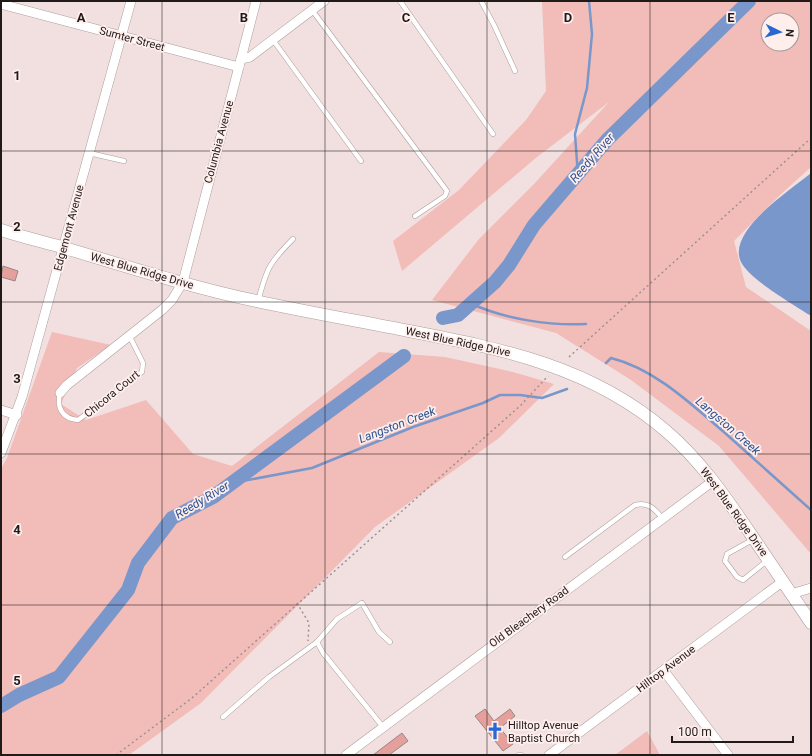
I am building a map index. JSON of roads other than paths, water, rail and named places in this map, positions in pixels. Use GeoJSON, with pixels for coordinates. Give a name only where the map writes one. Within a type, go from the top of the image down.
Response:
{"type":"FeatureCollection","features":[{"type":"Feature","properties":{"kind":"main road","name":"West Blue Ridge Drive"},"geometry":{"type":"LineString","coordinates":[[1,230],[182,282],[258,301],[456,340],[540,361],[566,370],[607,389],[648,416],[684,448],[713,481],[811,623]]}},
{"type":"Feature","properties":{"kind":"street","name":"Edgemont Avenue"},"geometry":{"type":"LineString","coordinates":[[1,453],[17,415],[131,1]]}},
{"type":"Feature","properties":{"kind":"street","name":"Columbia Avenue"},"geometry":{"type":"LineString","coordinates":[[182,282],[256,1]]}},
{"type":"Feature","properties":{"kind":"street"},"geometry":{"type":"LineString","coordinates":[[240,63],[324,1]]}},
{"type":"Feature","properties":{"kind":"street","name":"Sumter Street"},"geometry":{"type":"LineString","coordinates":[[2,6],[121,36],[240,63]]}},
{"type":"Feature","properties":{"kind":"street","name":"Chicora Court"},"geometry":{"type":"LineString","coordinates":[[60,393],[67,385],[130,337],[172,300],[182,282]]}},
{"type":"Feature","properties":{"kind":"street"},"geometry":{"type":"LineString","coordinates":[[1,410],[17,415]]}},
{"type":"Feature","properties":{"kind":"street","name":"Old Bleachery Road"},"geometry":{"type":"LineString","coordinates":[[349,754],[382,727],[664,519],[713,481]]}},
{"type":"Feature","properties":{"kind":"street","name":"Hilltop Avenue"},"geometry":{"type":"LineString","coordinates":[[549,755],[782,582]]}},
{"type":"Feature","properties":{"kind":"street"},"geometry":{"type":"LineString","coordinates":[[790,594],[811,588]]}},
{"type":"Feature","properties":{"kind":"street"},"geometry":{"type":"LineString","coordinates":[[664,670],[728,755]]}},
{"type":"Feature","properties":{"kind":"lane"},"geometry":{"type":"LineString","coordinates":[[400,1],[493,134]]}},
{"type":"Feature","properties":{"kind":"lane"},"geometry":{"type":"LineString","coordinates":[[481,1],[494,24],[515,71]]}},
{"type":"Feature","properties":{"kind":"lane"},"geometry":{"type":"LineString","coordinates":[[312,10],[446,191],[445,196],[415,216]]}},
{"type":"Feature","properties":{"kind":"lane"},"geometry":{"type":"LineString","coordinates":[[273,40],[361,161]]}},
{"type":"Feature","properties":{"kind":"lane"},"geometry":{"type":"LineString","coordinates":[[89,153],[124,162]]}},
{"type":"Feature","properties":{"kind":"lane"},"geometry":{"type":"LineString","coordinates":[[258,301],[266,271],[274,258],[293,239]]}},
{"type":"Feature","properties":{"kind":"lane","name":"Chicora Court"},"geometry":{"type":"LineString","coordinates":[[60,393],[59,406],[63,414],[69,419],[78,420],[142,372],[143,363],[130,337]]}},
{"type":"Feature","properties":{"kind":"lane"},"geometry":{"type":"LineString","coordinates":[[565,557],[635,505],[644,503],[654,508],[664,519]]}},
{"type":"Feature","properties":{"kind":"lane"},"geometry":{"type":"LineString","coordinates":[[754,539],[727,554],[725,561],[737,577],[743,580],[768,560]]}},
{"type":"Feature","properties":{"kind":"lane"},"geometry":{"type":"LineString","coordinates":[[223,717],[269,677],[317,642],[337,619],[362,603],[379,632],[390,642]]}},
{"type":"Feature","properties":{"kind":"lane"},"geometry":{"type":"LineString","coordinates":[[317,642],[323,653],[382,727]]}},
{"type":"Feature","properties":{"kind":"water"},"geometry":{"type":"Polygon","coordinates":[[[811,173],[811,316],[762,284],[753,276],[741,262],[739,250],[743,237],[751,225],[763,212],[811,173]]]}},
{"type":"Feature","properties":{"kind":"waterway"},"geometry":{"type":"LineString","coordinates":[[578,176],[575,134],[587,88],[592,34],[589,1]]}},
{"type":"Feature","properties":{"kind":"waterway","name":"Reedy River"},"geometry":{"type":"LineString","coordinates":[[443,318],[458,315],[495,282],[509,265],[534,225],[607,140],[749,1]]}},
{"type":"Feature","properties":{"kind":"waterway"},"geometry":{"type":"LineString","coordinates":[[472,304],[499,314],[543,323],[586,324]]}},
{"type":"Feature","properties":{"kind":"waterway","name":"Reedy River"},"geometry":{"type":"LineString","coordinates":[[1,706],[19,695],[59,677],[128,590],[138,563],[172,518],[213,497],[404,356]]}},
{"type":"Feature","properties":{"kind":"waterway","name":"Langston Creek"},"geometry":{"type":"LineString","coordinates":[[606,363],[611,358],[643,370],[686,399],[811,510]]}},
{"type":"Feature","properties":{"kind":"waterway","name":"Langston Creek"},"geometry":{"type":"LineString","coordinates":[[232,483],[312,468],[413,427],[483,403],[500,395],[520,395],[542,398],[567,389]]}},
{"type":"Feature","properties":{"kind":"place","name":"Hilltop Avenue Baptist Church"},"geometry":{"type":"Point","coordinates":[495,731]}}]}
